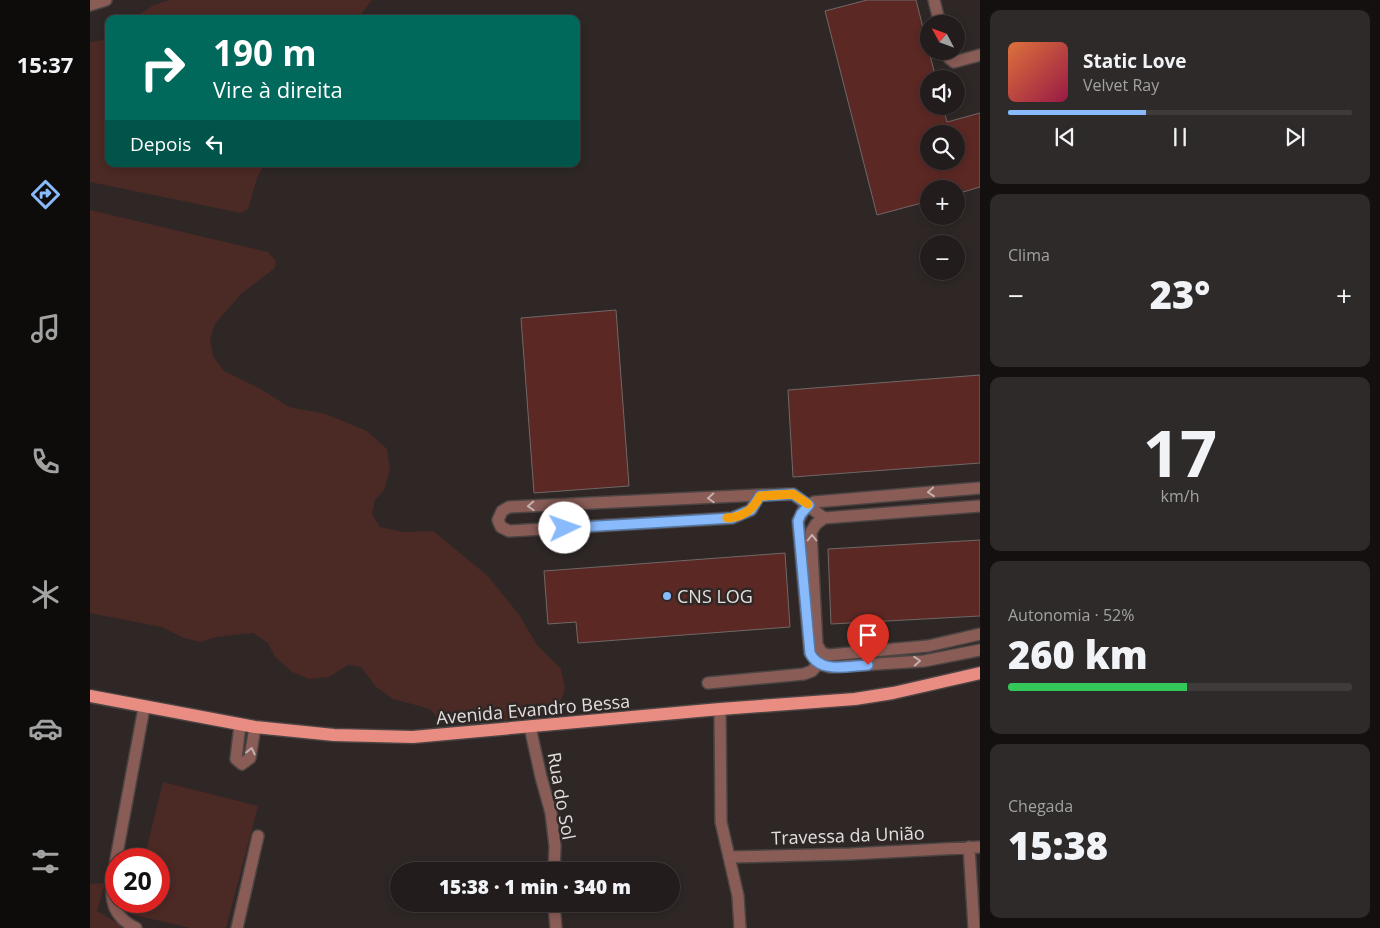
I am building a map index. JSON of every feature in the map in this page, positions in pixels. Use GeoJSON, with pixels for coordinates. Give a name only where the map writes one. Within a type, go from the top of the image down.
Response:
{"type":"FeatureCollection","features":[{"type":"Feature","properties":{"kind":"main road","name":"Avenida Evandro Bessa"},"geometry":{"type":"LineString","coordinates":[[90,696],[144,708],[240,725],[334,736],[382,738],[413,737],[720,709],[855,699],[893,693],[980,674]]}},
{"type":"Feature","properties":{"kind":"street"},"geometry":{"type":"LineString","coordinates":[[90,5],[106,0]]}},
{"type":"Feature","properties":{"kind":"street"},"geometry":{"type":"LineString","coordinates":[[934,0],[938,15]]}},
{"type":"Feature","properties":{"kind":"street"},"geometry":{"type":"LineString","coordinates":[[965,59],[980,55]]}},
{"type":"Feature","properties":{"kind":"street"},"geometry":{"type":"LineString","coordinates":[[980,488],[814,502],[801,514],[798,521],[810,653],[818,664],[830,667],[924,661],[980,650]]}},
{"type":"Feature","properties":{"kind":"street"},"geometry":{"type":"LineString","coordinates":[[760,496],[751,510],[732,518],[509,531],[501,527],[498,520],[502,511],[509,507],[793,494],[824,518]]}},
{"type":"Feature","properties":{"kind":"street"},"geometry":{"type":"LineString","coordinates":[[980,506],[824,518],[816,524],[811,532],[817,645],[819,650],[826,654],[928,646],[980,634]]}},
{"type":"Feature","properties":{"kind":"street"},"geometry":{"type":"LineString","coordinates":[[708,682],[804,674],[812,671],[826,654]]}},
{"type":"Feature","properties":{"kind":"street"},"geometry":{"type":"LineString","coordinates":[[118,848],[144,708]]}},
{"type":"Feature","properties":{"kind":"street"},"geometry":{"type":"LineString","coordinates":[[720,709],[722,726],[721,822],[738,896],[740,928]]}},
{"type":"Feature","properties":{"kind":"street"},"geometry":{"type":"LineString","coordinates":[[240,725],[236,759],[242,764],[250,758],[256,727]]}},
{"type":"Feature","properties":{"kind":"street","name":"Rua do Sol"},"geometry":{"type":"LineString","coordinates":[[530,727],[551,813],[555,846],[554,862]]}},
{"type":"Feature","properties":{"kind":"street"},"geometry":{"type":"LineString","coordinates":[[237,928],[258,836]]}},
{"type":"Feature","properties":{"kind":"street","name":"Travessa da União"},"geometry":{"type":"LineString","coordinates":[[729,857],[850,854],[975,847],[974,928]]}},
{"type":"Feature","properties":{"kind":"street"},"geometry":{"type":"LineString","coordinates":[[555,912],[556,928]]}},
{"type":"Feature","properties":{"kind":"street"},"geometry":{"type":"LineString","coordinates":[[118,913],[136,928]]}},
{"type":"Feature","properties":{"kind":"street"},"geometry":{"type":"LineString","coordinates":[[113,928],[119,916]]}},
{"type":"Feature","properties":{"kind":"shaded area"},"geometry":{"type":"Polygon","coordinates":[[[169,0],[372,0],[360,15],[138,15],[154,5],[169,0]]]}},
{"type":"Feature","properties":{"kind":"shaded area"},"geometry":{"type":"Polygon","coordinates":[[[104,40],[105,167],[263,167],[257,178],[248,209],[241,213],[90,182],[90,42],[104,40]]]}},
{"type":"Feature","properties":{"kind":"shaded area"},"geometry":{"type":"Polygon","coordinates":[[[90,210],[268,252],[276,261],[275,268],[241,294],[215,324],[210,339],[213,356],[224,371],[259,388],[289,407],[326,414],[367,431],[387,449],[390,470],[384,490],[375,500],[372,514],[380,527],[404,532],[433,531],[488,576],[520,616],[537,645],[561,669],[565,689],[560,702],[547,712],[519,720],[442,723],[430,709],[393,699],[376,687],[361,667],[348,665],[329,677],[309,679],[292,672],[275,657],[268,643],[253,633],[216,637],[201,642],[184,638],[161,627],[90,613],[90,210]]]}},
{"type":"Feature","properties":{"kind":"shaded area"},"geometry":{"type":"Polygon","coordinates":[[[163,782],[258,806],[226,928],[190,928],[130,914],[170,913],[170,848],[147,848],[163,782]]]}},
{"type":"Feature","properties":{"kind":"shaded area"},"geometry":{"type":"Polygon","coordinates":[[[105,883],[97,911],[126,928],[90,928],[90,884],[105,883]]]}},
{"type":"Feature","properties":{"kind":"building"},"geometry":{"type":"Polygon","coordinates":[[[867,0],[916,0],[920,16],[920,60],[931,60],[934,70],[920,70],[920,115],[945,115],[947,122],[980,113],[980,187],[965,191],[965,180],[920,180],[920,203],[877,215],[825,11],[867,0]]]}},
{"type":"Feature","properties":{"kind":"building"},"geometry":{"type":"Polygon","coordinates":[[[616,310],[629,486],[534,493],[521,318],[616,310]]]}},
{"type":"Feature","properties":{"kind":"building"},"geometry":{"type":"Polygon","coordinates":[[[980,375],[980,463],[793,477],[788,390],[980,375]]]}},
{"type":"Feature","properties":{"kind":"building"},"geometry":{"type":"Polygon","coordinates":[[[980,540],[980,616],[831,624],[828,549],[980,540]]]}},
{"type":"Feature","properties":{"kind":"building","name":"CNS LOG"},"geometry":{"type":"Polygon","coordinates":[[[785,553],[790,627],[578,643],[576,622],[548,624],[544,571],[785,553]]]}},
{"type":"Feature","properties":{"kind":"slow traffic"},"geometry":{"type":"LineString","coordinates":[[727,518],[740,516],[751,510],[760,496],[793,494],[808,504]]}},
{"type":"Feature","properties":{"kind":"place","name":"CNS LOG"},"geometry":{"type":"Point","coordinates":[667,596]}},
{"type":"Feature","properties":{"kind":"route"},"geometry":{"type":"LineString","coordinates":[[565,528],[732,518],[751,510],[760,496],[793,494],[809,505],[804,509],[798,521],[810,653],[813,660],[818,664],[830,667],[868,665]]}}]}
